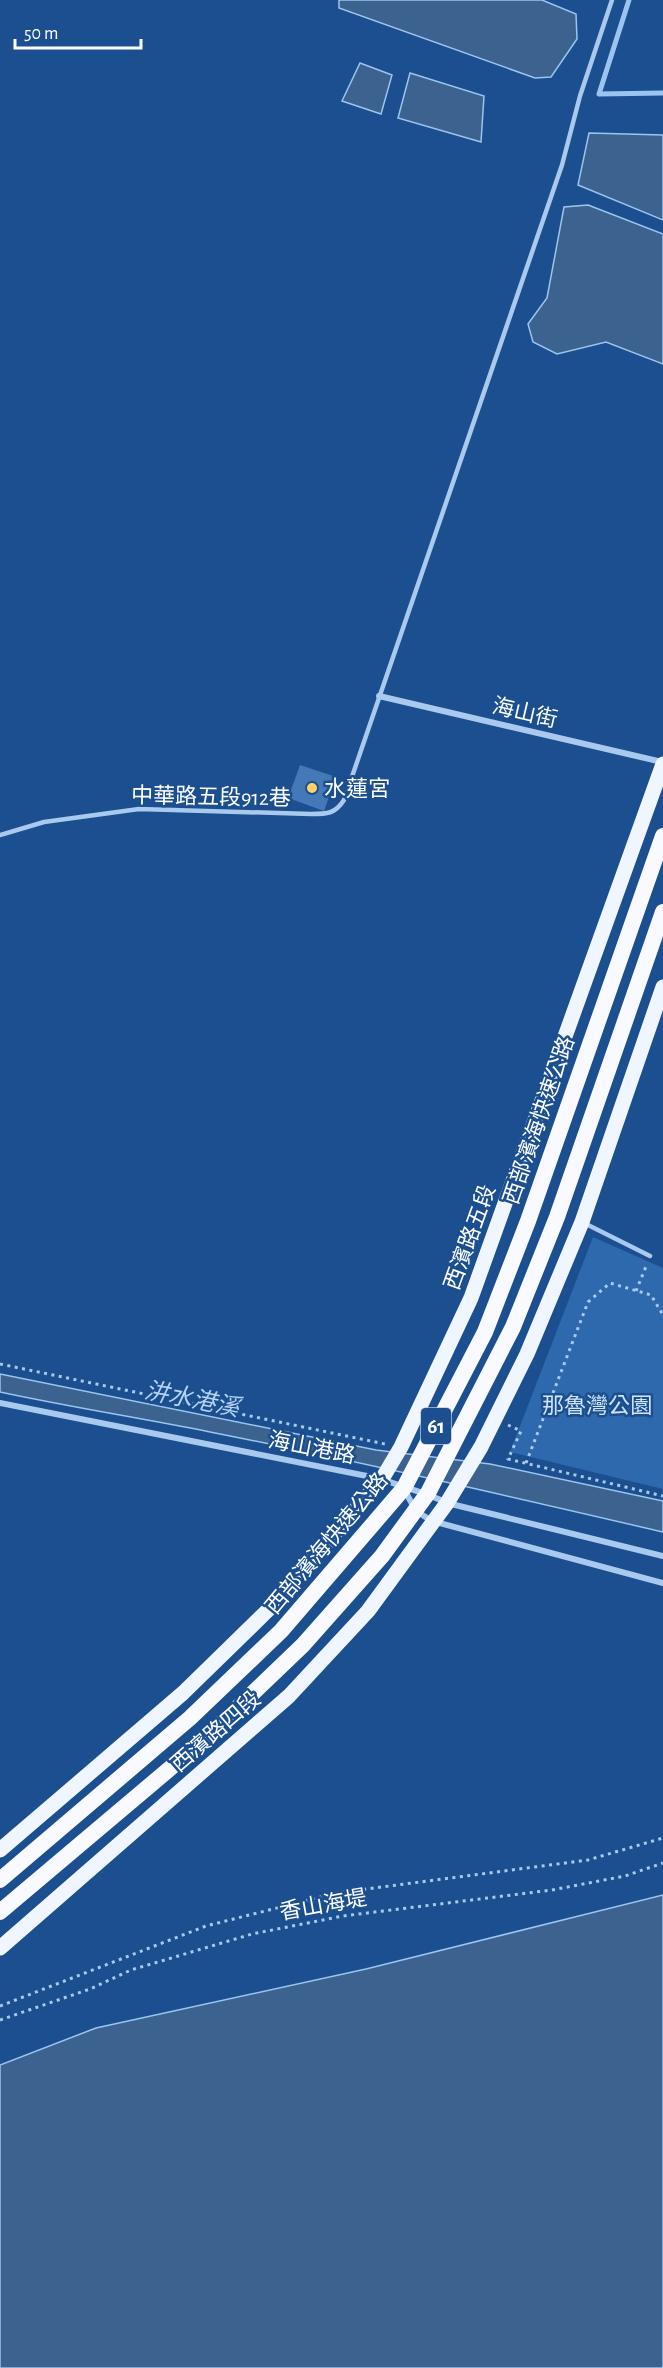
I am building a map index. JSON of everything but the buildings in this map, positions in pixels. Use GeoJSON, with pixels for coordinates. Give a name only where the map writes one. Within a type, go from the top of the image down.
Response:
{"type":"FeatureCollection","features":[{"type":"Feature","properties":{"kind":"highway","name":"西部濱海快速公路"},"geometry":{"type":"LineString","coordinates":[[0,1880],[190,1718],[281,1631],[404,1488],[485,1332],[528,1221],[663,836]]}},
{"type":"Feature","properties":{"kind":"highway","name":"61"},"geometry":{"type":"LineString","coordinates":[[0,1912],[214,1731],[303,1645],[382,1556],[428,1493],[513,1327],[557,1217],[663,912]]}},
{"type":"Feature","properties":{"kind":"main road","name":"西濱路五段"},"geometry":{"type":"LineString","coordinates":[[382,1479],[401,1447],[471,1298],[663,763]]}},
{"type":"Feature","properties":{"kind":"main road","name":"61"},"geometry":{"type":"LineString","coordinates":[[432,1521],[447,1503],[481,1447],[527,1354],[582,1222],[663,987]]}},
{"type":"Feature","properties":{"kind":"main road","name":"61"},"geometry":{"type":"LineString","coordinates":[[0,1850],[183,1693],[268,1610],[382,1479]]}},
{"type":"Feature","properties":{"kind":"main road","name":"西濱路四段"},"geometry":{"type":"LineString","coordinates":[[0,1948],[289,1696],[368,1611],[432,1521]]}},
{"type":"Feature","properties":{"kind":"street","name":"海山街"},"geometry":{"type":"LineString","coordinates":[[379,696],[663,763]]}},
{"type":"Feature","properties":{"kind":"street","name":"海山港路"},"geometry":{"type":"LineString","coordinates":[[0,1403],[382,1479],[404,1488],[428,1493],[447,1503],[663,1556]]}},
{"type":"Feature","properties":{"kind":"street"},"geometry":{"type":"LineString","coordinates":[[404,1488],[416,1511],[432,1521],[663,1583]]}},
{"type":"Feature","properties":{"kind":"lane"},"geometry":{"type":"LineString","coordinates":[[379,696],[562,165],[580,96],[612,0]]}},
{"type":"Feature","properties":{"kind":"lane","name":"中華路五段912巷"},"geometry":{"type":"LineString","coordinates":[[0,835],[44,822],[139,809],[333,813],[344,800],[379,696]]}},
{"type":"Feature","properties":{"kind":"lane"},"geometry":{"type":"LineString","coordinates":[[582,1222],[650,1256]]}},
{"type":"Feature","properties":{"kind":"path"},"geometry":{"type":"LineString","coordinates":[[636,1291],[650,1256]]}},
{"type":"Feature","properties":{"kind":"path"},"geometry":{"type":"LineString","coordinates":[[526,1463],[588,1302],[610,1283],[651,1295],[663,1315]]}},
{"type":"Feature","properties":{"kind":"path"},"geometry":{"type":"LineString","coordinates":[[0,1364],[401,1447]]}},
{"type":"Feature","properties":{"kind":"path"},"geometry":{"type":"LineString","coordinates":[[502,1434],[507,1424],[521,1431],[508,1459],[663,1496]]}},
{"type":"Feature","properties":{"kind":"path"},"geometry":{"type":"LineString","coordinates":[[0,2006],[206,1926],[336,1893],[588,1860],[663,1838]]}},
{"type":"Feature","properties":{"kind":"path","name":"香山海堤"},"geometry":{"type":"LineString","coordinates":[[0,2020],[90,1989],[131,1970],[252,1934],[343,1916],[552,1890],[625,1876],[663,1863]]}},
{"type":"Feature","properties":{"kind":"green space","name":"那魯灣公園"},"geometry":{"type":"Polygon","coordinates":[[[593,1237],[663,1268],[663,1489],[510,1452],[593,1237]]]}},
{"type":"Feature","properties":{"kind":"shaded area"},"geometry":{"type":"Polygon","coordinates":[[[339,0],[542,0],[576,14],[577,39],[551,77],[535,78],[339,8],[339,0]]]}},
{"type":"Feature","properties":{"kind":"shaded area"},"geometry":{"type":"Polygon","coordinates":[[[360,63],[392,75],[381,114],[342,101],[360,63]]]}},
{"type":"Feature","properties":{"kind":"shaded area"},"geometry":{"type":"Polygon","coordinates":[[[410,73],[484,96],[481,142],[398,118],[410,73]]]}},
{"type":"Feature","properties":{"kind":"shaded area"},"geometry":{"type":"Polygon","coordinates":[[[589,133],[663,135],[663,220],[578,185],[589,133]]]}},
{"type":"Feature","properties":{"kind":"shaded area"},"geometry":{"type":"Polygon","coordinates":[[[588,205],[663,234],[663,364],[606,342],[557,354],[533,342],[528,324],[547,298],[564,207],[588,205]]]}},
{"type":"Feature","properties":{"kind":"shaded area"},"geometry":{"type":"Polygon","coordinates":[[[0,1374],[376,1450],[490,1464],[663,1501],[663,1532],[324,1455],[0,1392],[0,1374]]]}},
{"type":"Feature","properties":{"kind":"shaded area"},"geometry":{"type":"Polygon","coordinates":[[[663,1895],[663,2368],[0,2368],[0,2065],[96,2028],[366,1969],[663,1895]]]}},
{"type":"Feature","properties":{"kind":"waterway"},"geometry":{"type":"LineString","coordinates":[[629,0],[599,94],[663,93]]}},
{"type":"Feature","properties":{"kind":"place","name":"水蓮宮"},"geometry":{"type":"Point","coordinates":[312,788]}},
{"type":"Feature","properties":{"kind":"water label","name":"汫水港溪"},"geometry":{"type":"Point","coordinates":[192,1399]}}]}
